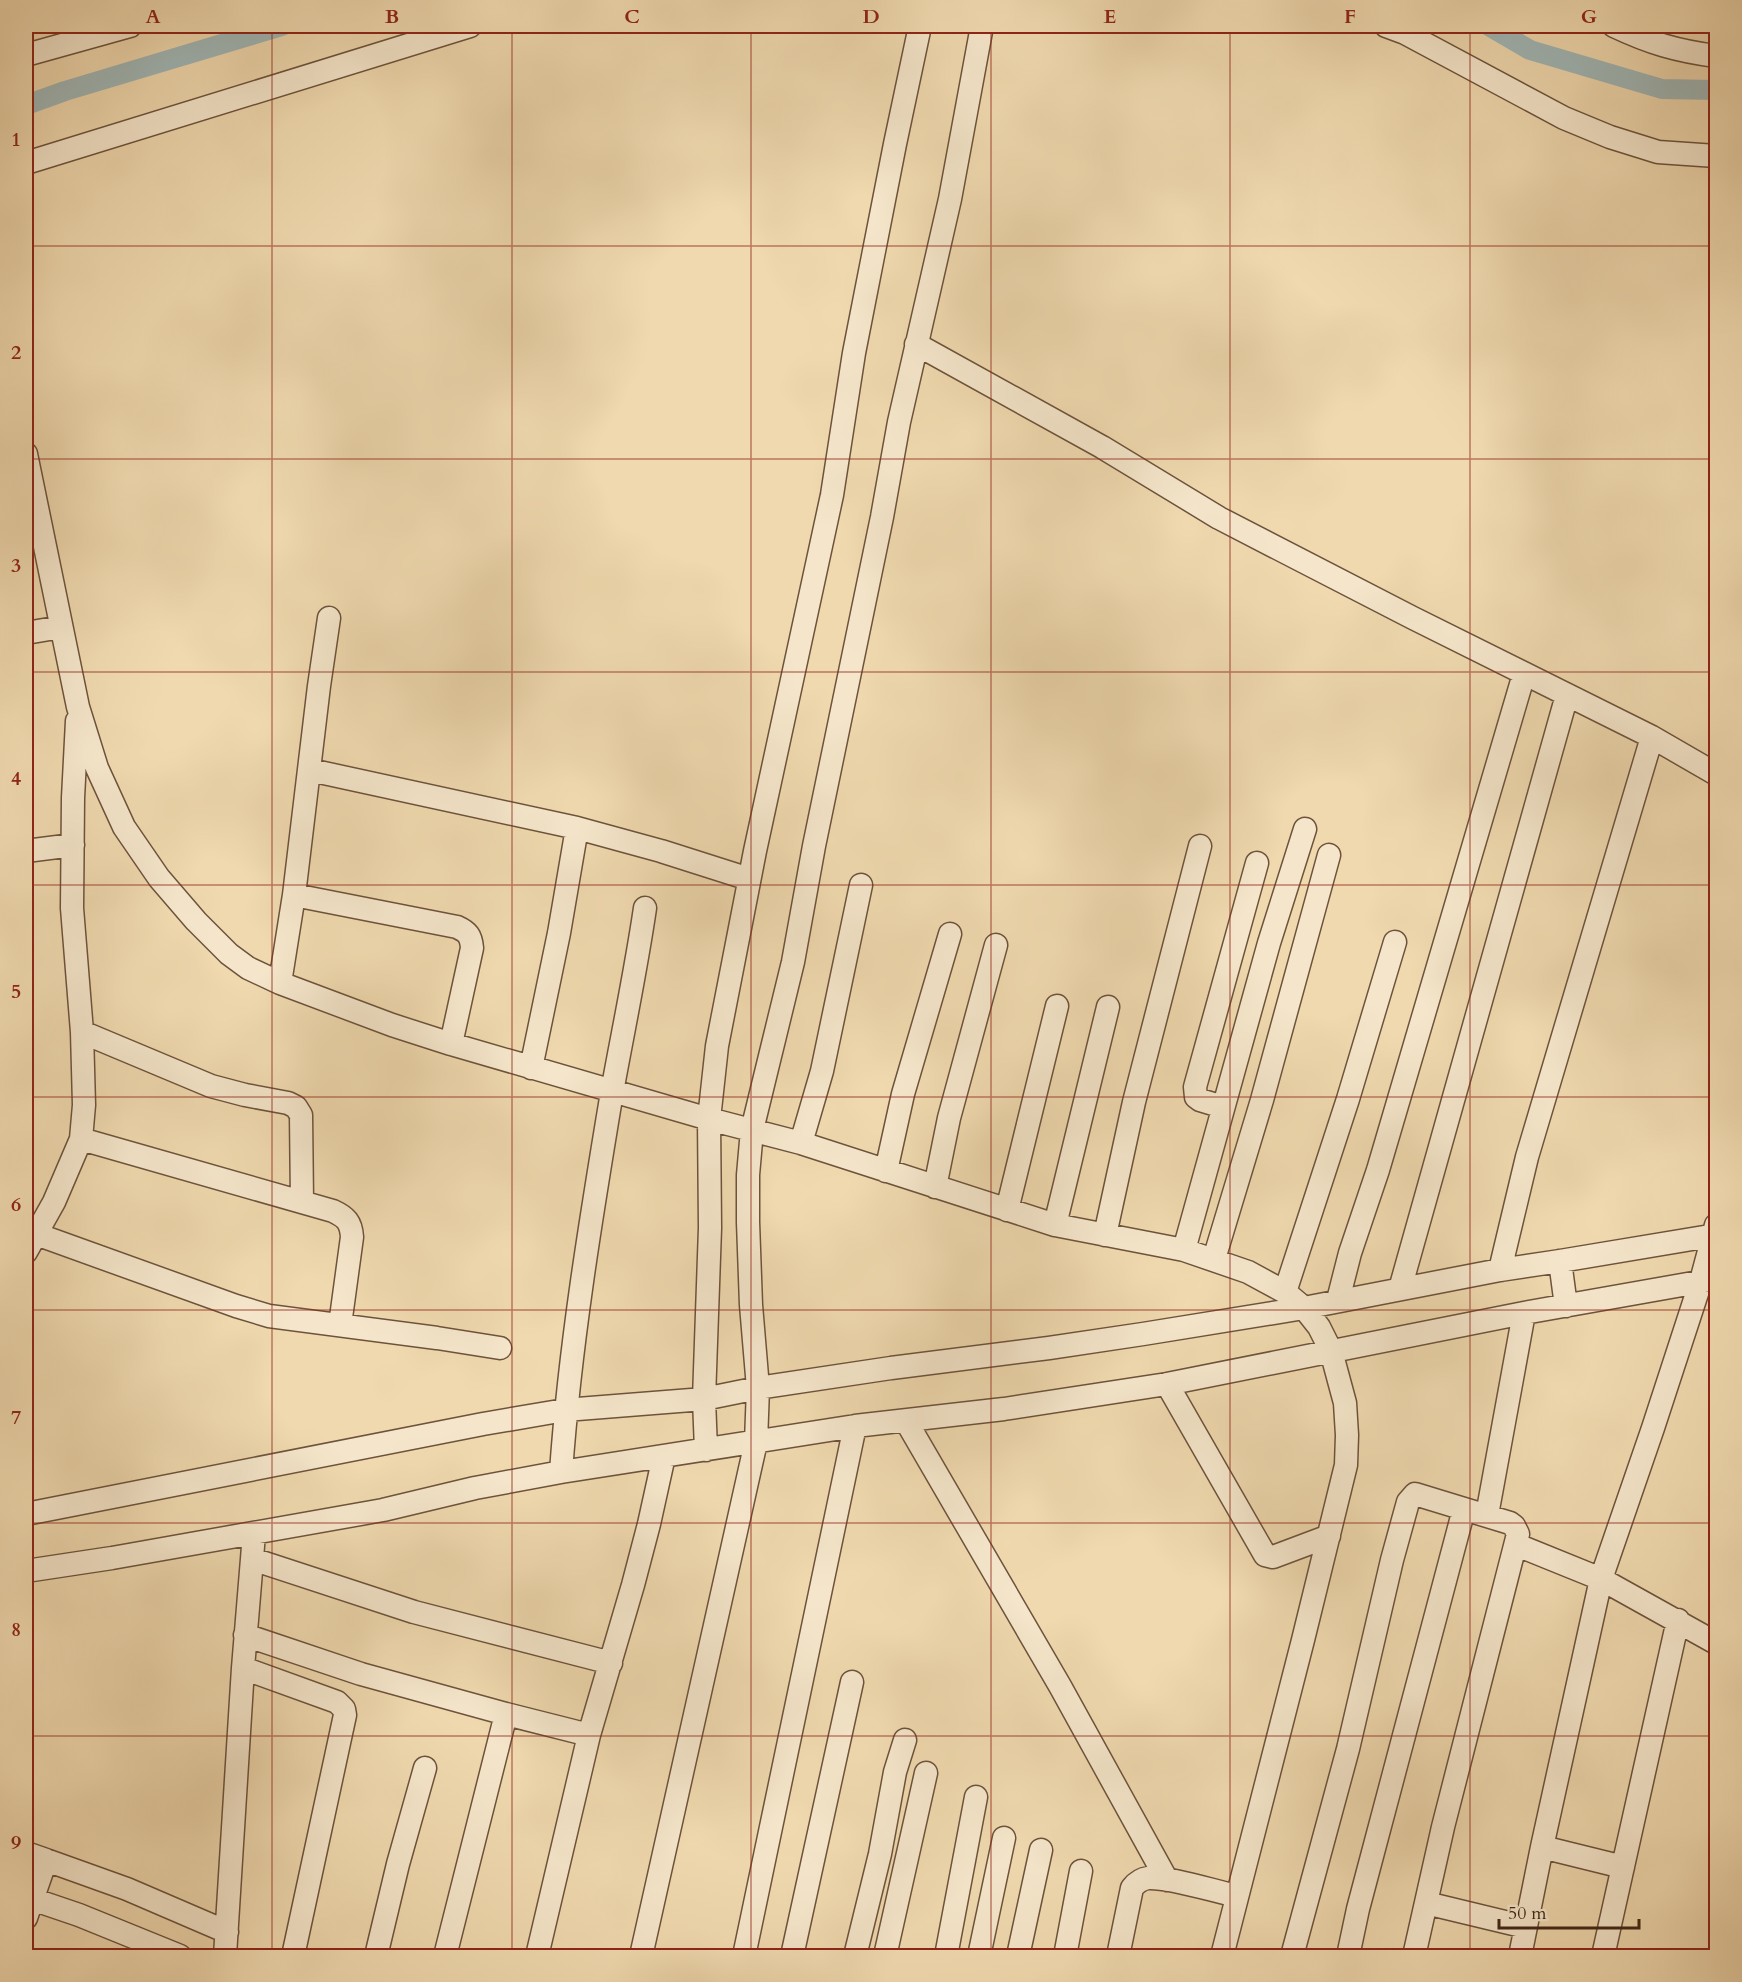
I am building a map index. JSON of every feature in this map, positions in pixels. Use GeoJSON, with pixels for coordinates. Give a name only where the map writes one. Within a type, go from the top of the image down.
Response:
{"type":"FeatureCollection","features":[{"type":"Feature","properties":{"kind":"street"},"geometry":{"type":"LineString","coordinates":[[26,55],[130,26]]}},
{"type":"Feature","properties":{"kind":"street"},"geometry":{"type":"LineString","coordinates":[[26,163],[470,26]]}},
{"type":"Feature","properties":{"kind":"street"},"geometry":{"type":"LineString","coordinates":[[706,1450],[704,1399],[710,1228],[709,1119],[717,1046],[749,879],[832,495],[854,353],[921,26]]}},
{"type":"Feature","properties":{"kind":"street"},"geometry":{"type":"LineString","coordinates":[[641,1956],[756,1442],[758,1388],[748,1263],[748,1175],[752,1130],[793,962],[899,422],[950,199],[982,26]]}},
{"type":"Feature","properties":{"kind":"street"},"geometry":{"type":"LineString","coordinates":[[1386,26],[1405,33],[1564,118],[1610,137],[1658,152],[1716,156]]}},
{"type":"Feature","properties":{"kind":"street"},"geometry":{"type":"LineString","coordinates":[[1614,26],[1670,49],[1716,56]]}},
{"type":"Feature","properties":{"kind":"street"},"geometry":{"type":"LineString","coordinates":[[916,344],[1102,447],[1219,518],[1652,737],[1716,774]]}},
{"type":"Feature","properties":{"kind":"street"},"geometry":{"type":"LineString","coordinates":[[26,454],[78,707],[97,768],[124,827],[159,878],[196,921],[229,954],[248,968],[280,983],[392,1025],[451,1044],[709,1119],[801,1143],[1055,1225],[1184,1250],[1214,1259],[1248,1272],[1285,1292],[1304,1308],[1319,1327],[1331,1351],[1345,1403],[1346,1465],[1222,1956]]}},
{"type":"Feature","properties":{"kind":"street"},"geometry":{"type":"LineString","coordinates":[[280,983],[294,895],[329,618]]}},
{"type":"Feature","properties":{"kind":"street"},"geometry":{"type":"LineString","coordinates":[[26,633],[61,627]]}},
{"type":"Feature","properties":{"kind":"street"},"geometry":{"type":"LineString","coordinates":[[1338,1300],[1350,1253],[1382,1158],[1524,674]]}},
{"type":"Feature","properties":{"kind":"street"},"geometry":{"type":"LineString","coordinates":[[1400,1289],[1567,695]]}},
{"type":"Feature","properties":{"kind":"street"},"geometry":{"type":"LineString","coordinates":[[78,707],[73,798],[72,908],[82,1032],[84,1105],[81,1139],[67,1173],[31,1243],[269,1316],[500,1348]]}},
{"type":"Feature","properties":{"kind":"street"},"geometry":{"type":"LineString","coordinates":[[1500,1270],[1530,1146],[1652,737]]}},
{"type":"Feature","properties":{"kind":"street"},"geometry":{"type":"LineString","coordinates":[[310,770],[577,828],[661,851],[749,879]]}},
{"type":"Feature","properties":{"kind":"street"},"geometry":{"type":"LineString","coordinates":[[531,1068],[560,933],[577,828]]}},
{"type":"Feature","properties":{"kind":"street"},"geometry":{"type":"LineString","coordinates":[[1184,1250],[1269,943],[1305,829]]}},
{"type":"Feature","properties":{"kind":"street"},"geometry":{"type":"LineString","coordinates":[[26,851],[73,845]]}},
{"type":"Feature","properties":{"kind":"street"},"geometry":{"type":"LineString","coordinates":[[1105,1234],[1134,1102],[1200,846]]}},
{"type":"Feature","properties":{"kind":"street"},"geometry":{"type":"LineString","coordinates":[[1214,1259],[1265,1090],[1329,855]]}},
{"type":"Feature","properties":{"kind":"street"},"geometry":{"type":"LineString","coordinates":[[1223,1107],[1200,1100],[1196,1096],[1195,1087],[1257,862]]}},
{"type":"Feature","properties":{"kind":"street"},"geometry":{"type":"LineString","coordinates":[[801,1143],[822,1071],[861,885]]}},
{"type":"Feature","properties":{"kind":"street"},"geometry":{"type":"LineString","coordinates":[[294,895],[458,927],[467,931],[472,939],[472,948],[451,1044]]}},
{"type":"Feature","properties":{"kind":"street"},"geometry":{"type":"LineString","coordinates":[[561,1472],[565,1410],[575,1324],[645,908]]}},
{"type":"Feature","properties":{"kind":"street"},"geometry":{"type":"LineString","coordinates":[[886,1171],[903,1094],[950,934]]}},
{"type":"Feature","properties":{"kind":"street"},"geometry":{"type":"LineString","coordinates":[[1285,1292],[1348,1099],[1395,942]]}},
{"type":"Feature","properties":{"kind":"street"},"geometry":{"type":"LineString","coordinates":[[935,1187],[949,1118],[996,945]]}},
{"type":"Feature","properties":{"kind":"street"},"geometry":{"type":"LineString","coordinates":[[1007,1210],[1057,1006]]}},
{"type":"Feature","properties":{"kind":"street"},"geometry":{"type":"LineString","coordinates":[[1055,1225],[1108,1007]]}},
{"type":"Feature","properties":{"kind":"street"},"geometry":{"type":"LineString","coordinates":[[82,1032],[212,1086],[245,1095],[288,1102],[296,1107],[301,1115],[302,1202]]}},
{"type":"Feature","properties":{"kind":"street"},"geometry":{"type":"LineString","coordinates":[[81,1139],[344,1216],[351,1225],[352,1238],[340,1325]]}},
{"type":"Feature","properties":{"kind":"street"},"geometry":{"type":"LineString","coordinates":[[26,1514],[565,1410],[704,1399],[758,1388],[891,1368],[1061,1347],[1304,1308],[1715,1232],[1709,1280],[1653,1428],[1601,1579],[1520,1956]]}},
{"type":"Feature","properties":{"kind":"street"},"geometry":{"type":"LineString","coordinates":[[1560,1262],[1566,1306]]}},
{"type":"Feature","properties":{"kind":"street"},"geometry":{"type":"LineString","coordinates":[[26,1571],[383,1510],[475,1488],[561,1472],[855,1426],[1004,1410],[1167,1384],[1524,1313],[1709,1280]]}},
{"type":"Feature","properties":{"kind":"street"},"geometry":{"type":"LineString","coordinates":[[1487,1515],[1524,1313]]}},
{"type":"Feature","properties":{"kind":"street"},"geometry":{"type":"LineString","coordinates":[[1167,1384],[1264,1555],[1274,1557],[1329,1536]]}},
{"type":"Feature","properties":{"kind":"street"},"geometry":{"type":"LineString","coordinates":[[906,1421],[1060,1686],[1167,1880]]}},
{"type":"Feature","properties":{"kind":"street"},"geometry":{"type":"LineString","coordinates":[[744,1956],[855,1426]]}},
{"type":"Feature","properties":{"kind":"street"},"geometry":{"type":"LineString","coordinates":[[537,1956],[589,1735],[646,1534],[664,1456]]}},
{"type":"Feature","properties":{"kind":"street"},"geometry":{"type":"LineString","coordinates":[[1292,1956],[1348,1749],[1392,1560],[1408,1502],[1415,1494],[1487,1515],[1514,1526],[1518,1534],[1449,1806],[1414,1956]]}},
{"type":"Feature","properties":{"kind":"street"},"geometry":{"type":"LineString","coordinates":[[1348,1956],[1358,1909],[1464,1509]]}},
{"type":"Feature","properties":{"kind":"street"},"geometry":{"type":"LineString","coordinates":[[225,1956],[245,1635],[254,1533]]}},
{"type":"Feature","properties":{"kind":"street"},"geometry":{"type":"LineString","coordinates":[[1517,1545],[1601,1579],[1716,1643]]}},
{"type":"Feature","properties":{"kind":"street"},"geometry":{"type":"LineString","coordinates":[[252,1559],[414,1612],[611,1663]]}},
{"type":"Feature","properties":{"kind":"street"},"geometry":{"type":"LineString","coordinates":[[1603,1956],[1678,1620]]}},
{"type":"Feature","properties":{"kind":"street"},"geometry":{"type":"LineString","coordinates":[[245,1635],[361,1674],[589,1735]]}},
{"type":"Feature","properties":{"kind":"street"},"geometry":{"type":"LineString","coordinates":[[243,1668],[337,1702],[344,1709],[345,1715],[293,1956]]}},
{"type":"Feature","properties":{"kind":"street"},"geometry":{"type":"LineString","coordinates":[[792,1956],[852,1682]]}},
{"type":"Feature","properties":{"kind":"street"},"geometry":{"type":"LineString","coordinates":[[445,1956],[506,1714]]}},
{"type":"Feature","properties":{"kind":"street"},"geometry":{"type":"LineString","coordinates":[[855,1956],[880,1854],[895,1772],[905,1740]]}},
{"type":"Feature","properties":{"kind":"street"},"geometry":{"type":"LineString","coordinates":[[376,1956],[398,1864],[425,1768]]}},
{"type":"Feature","properties":{"kind":"street"},"geometry":{"type":"LineString","coordinates":[[885,1956],[926,1773]]}},
{"type":"Feature","properties":{"kind":"street"},"geometry":{"type":"LineString","coordinates":[[946,1956],[976,1797]]}},
{"type":"Feature","properties":{"kind":"street"},"geometry":{"type":"LineString","coordinates":[[979,1956],[1004,1838]]}},
{"type":"Feature","properties":{"kind":"street"},"geometry":{"type":"LineString","coordinates":[[1542,1848],[1623,1867]]}},
{"type":"Feature","properties":{"kind":"street"},"geometry":{"type":"LineString","coordinates":[[1018,1956],[1041,1850]]}},
{"type":"Feature","properties":{"kind":"street"},"geometry":{"type":"LineString","coordinates":[[180,1956],[79,1915],[28,1905],[36,1857],[127,1889],[226,1932]]}},
{"type":"Feature","properties":{"kind":"street"},"geometry":{"type":"LineString","coordinates":[[1065,1956],[1081,1870]]}},
{"type":"Feature","properties":{"kind":"street"},"geometry":{"type":"LineString","coordinates":[[1118,1956],[1132,1888],[1137,1882],[1146,1878],[1167,1880],[1237,1896]]}},
{"type":"Feature","properties":{"kind":"street"},"geometry":{"type":"LineString","coordinates":[[1426,1903],[1526,1927]]}},
{"type":"Feature","properties":{"kind":"waterway"},"geometry":{"type":"LineString","coordinates":[[26,105],[65,91],[282,26]]}},
{"type":"Feature","properties":{"kind":"waterway"},"geometry":{"type":"LineString","coordinates":[[1489,26],[1530,50],[1662,89],[1716,90]]}}]}
